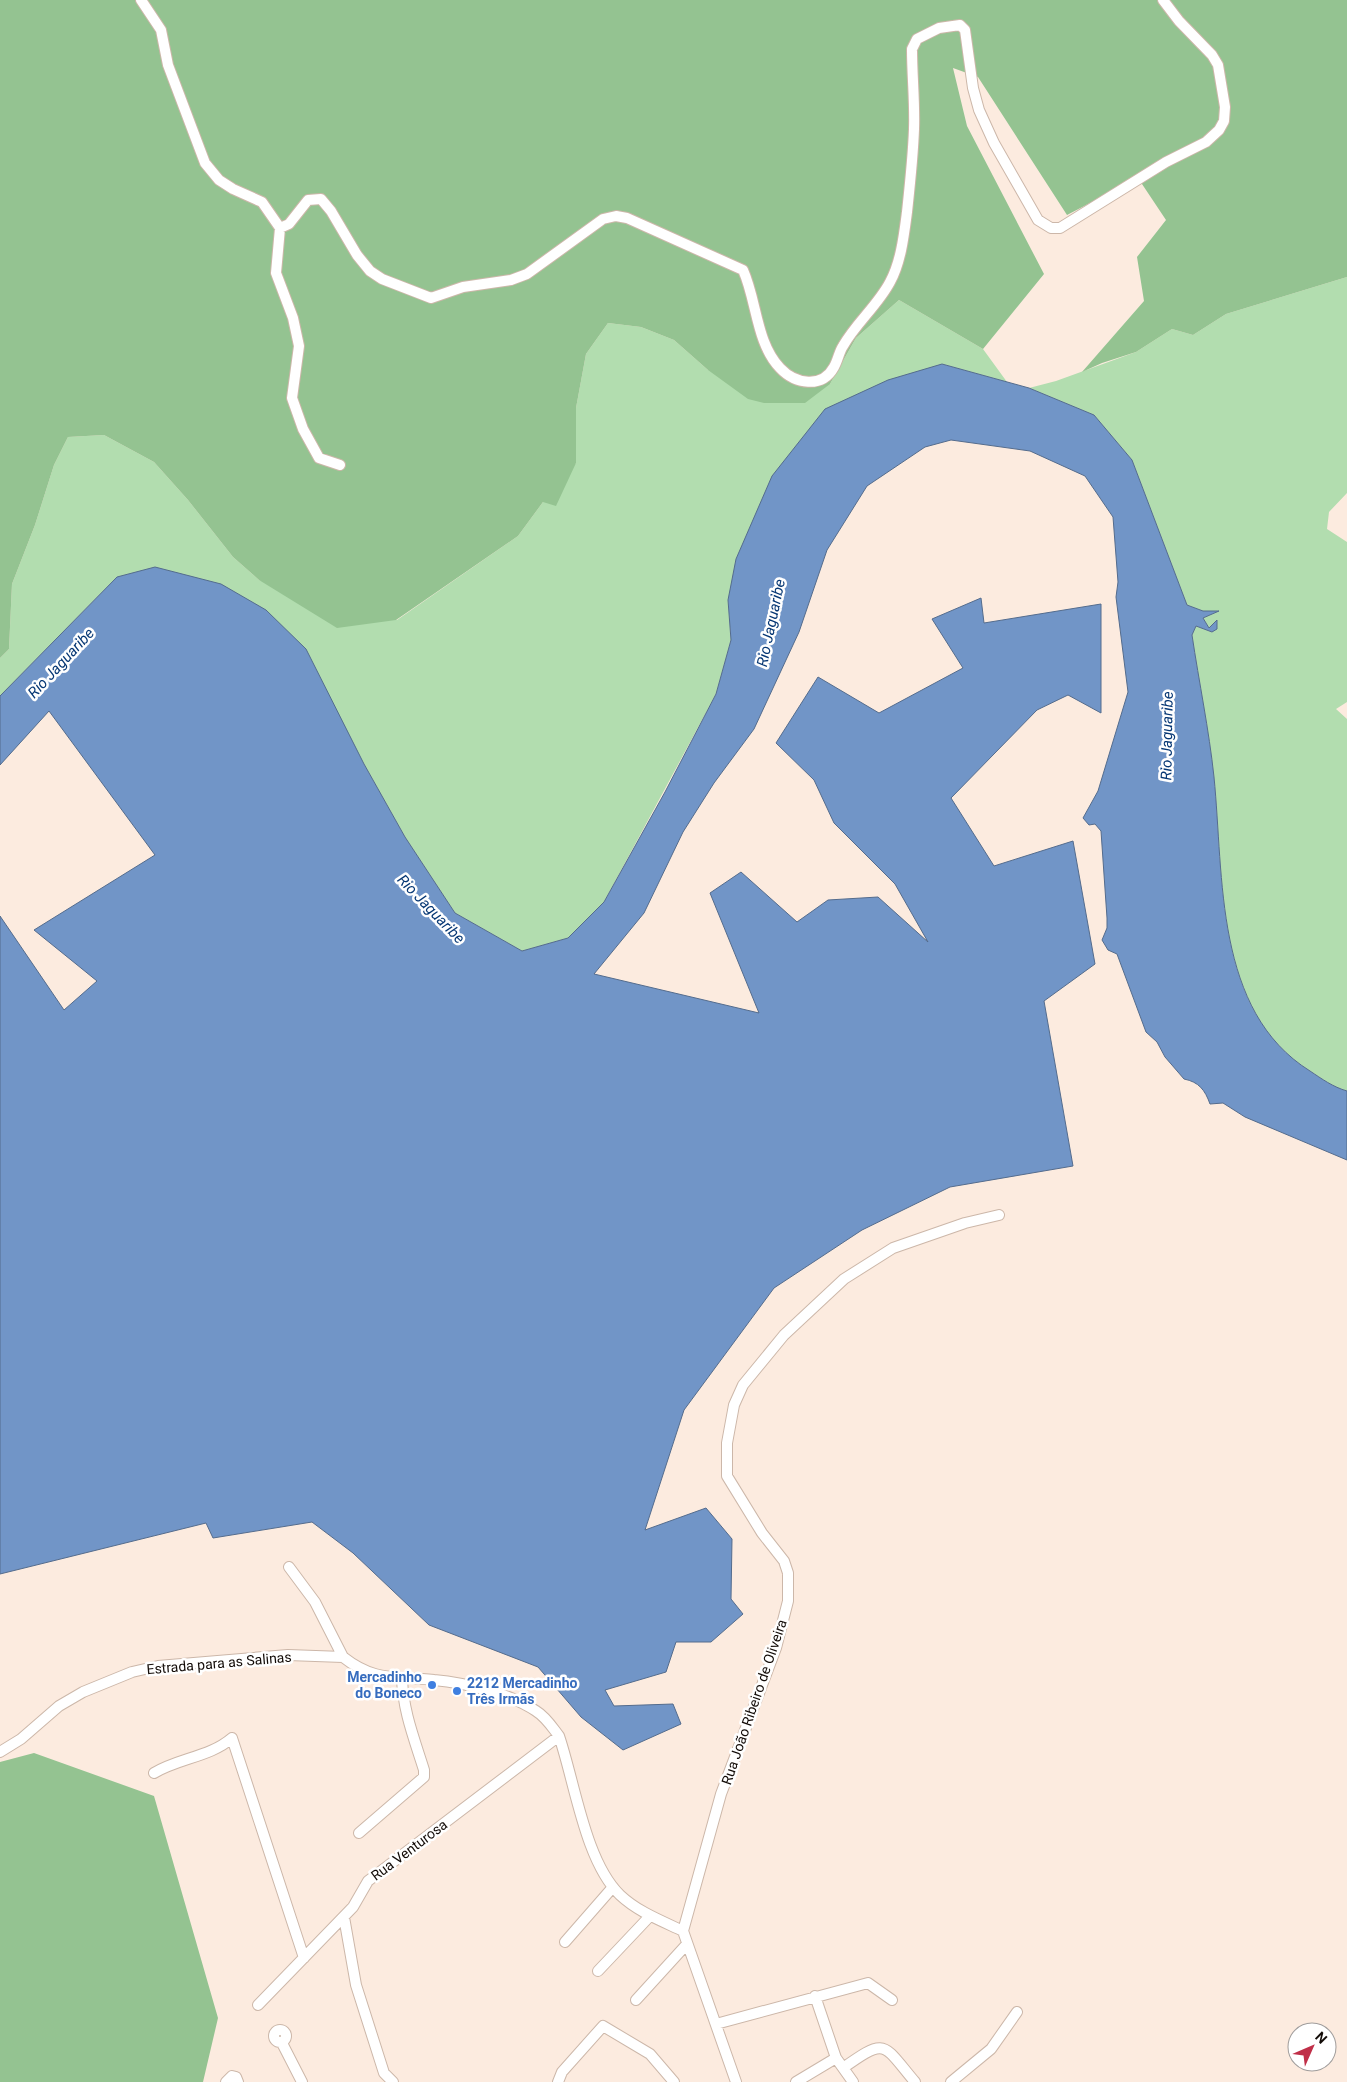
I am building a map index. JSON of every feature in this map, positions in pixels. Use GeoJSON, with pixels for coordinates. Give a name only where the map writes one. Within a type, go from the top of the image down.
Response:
{"type":"FeatureCollection","features":[{"type":"Feature","properties":{"kind":"street"},"geometry":{"type":"LineString","coordinates":[[141,0],[161,30],[168,65],[205,163],[220,180],[233,189],[262,202],[280,228],[276,273],[293,318],[299,346],[292,398],[303,429],[319,458],[340,465]]}},
{"type":"Feature","properties":{"kind":"street"},"geometry":{"type":"LineString","coordinates":[[280,228],[289,224],[308,200],[320,199],[331,211],[357,255],[370,271],[382,279],[431,298],[462,287],[511,280],[527,274],[603,219],[616,216],[627,218],[743,270],[770,355],[780,369],[793,379],[802,383],[813,382],[824,377],[834,368],[842,348],[858,322],[881,297],[891,281],[898,261],[904,232],[912,169],[914,127],[912,49],[918,39],[951,25],[960,25],[966,30],[973,88],[994,143],[1038,220],[1051,228],[1060,228],[1166,162],[1206,142],[1219,130],[1224,120],[1225,107],[1218,64],[1162,0]]}},
{"type":"Feature","properties":{"kind":"street","name":"Rua João Ribeiro de Oliveira"},"geometry":{"type":"LineString","coordinates":[[683,1931],[721,1794],[776,1648],[788,1600],[788,1573],[784,1561],[762,1533],[727,1476],[728,1443],[734,1405],[743,1385],[784,1335],[844,1280],[893,1248],[965,1223],[1000,1215]]}},
{"type":"Feature","properties":{"kind":"street"},"geometry":{"type":"LineString","coordinates":[[289,1567],[315,1602],[343,1657],[374,1676],[462,1684],[518,1701],[536,1710],[549,1721],[559,1736],[594,1854],[613,1887],[621,1896],[650,1916],[683,1931],[736,2082]]}},
{"type":"Feature","properties":{"kind":"street","name":"Estrada para as Salinas"},"geometry":{"type":"LineString","coordinates":[[0,1752],[21,1739],[59,1706],[83,1692],[132,1672],[158,1666],[288,1655],[343,1657]]}},
{"type":"Feature","properties":{"kind":"street"},"geometry":{"type":"LineString","coordinates":[[358,1833],[424,1777],[424,1770],[407,1720],[402,1678]]}},
{"type":"Feature","properties":{"kind":"street","name":"Rua Venturosa"},"geometry":{"type":"LineString","coordinates":[[258,2005],[353,1907],[368,1881],[559,1736]]}},
{"type":"Feature","properties":{"kind":"street"},"geometry":{"type":"LineString","coordinates":[[154,1773],[176,1762],[211,1752],[232,1738],[304,1958]]}},
{"type":"Feature","properties":{"kind":"street"},"geometry":{"type":"LineString","coordinates":[[565,1942],[613,1887]]}},
{"type":"Feature","properties":{"kind":"street"},"geometry":{"type":"LineString","coordinates":[[344,1916],[356,1985],[384,2073],[393,2082]]}},
{"type":"Feature","properties":{"kind":"street"},"geometry":{"type":"LineString","coordinates":[[598,1971],[650,1916]]}},
{"type":"Feature","properties":{"kind":"street"},"geometry":{"type":"LineString","coordinates":[[636,2000],[687,1944]]}},
{"type":"Feature","properties":{"kind":"street"},"geometry":{"type":"LineString","coordinates":[[716,2024],[868,1983],[875,1986],[892,2000]]}},
{"type":"Feature","properties":{"kind":"street"},"geometry":{"type":"LineString","coordinates":[[815,1996],[836,2058],[853,2082]]}},
{"type":"Feature","properties":{"kind":"street"},"geometry":{"type":"LineString","coordinates":[[951,2082],[991,2049],[1017,2012]]}},
{"type":"Feature","properties":{"kind":"street"},"geometry":{"type":"LineString","coordinates":[[558,2082],[562,2072],[603,2026],[650,2054],[674,2082]]}},
{"type":"Feature","properties":{"kind":"street"},"geometry":{"type":"LineString","coordinates":[[282,2043],[302,2082]]}},
{"type":"Feature","properties":{"kind":"street"},"geometry":{"type":"LineString","coordinates":[[843,2068],[871,2048],[881,2048],[890,2052],[915,2082]]}},
{"type":"Feature","properties":{"kind":"street"},"geometry":{"type":"LineString","coordinates":[[799,2081],[836,2058]]}},
{"type":"Feature","properties":{"kind":"street"},"geometry":{"type":"LineString","coordinates":[[226,2082],[232,2076],[236,2077],[238,2082]]}},
{"type":"Feature","properties":{"kind":"green space"},"geometry":{"type":"Polygon","coordinates":[[[0,0],[1347,0],[1347,277],[1226,314],[1193,335],[1172,329],[1136,352],[1082,372],[1144,301],[1137,257],[1166,220],[1138,178],[1067,215],[978,77],[953,68],[967,126],[1044,274],[983,349],[899,300],[856,338],[830,384],[805,403],[764,403],[748,399],[708,370],[674,340],[641,327],[608,323],[586,354],[576,408],[576,463],[556,506],[543,502],[518,536],[396,620],[337,628],[259,580],[233,557],[188,500],[154,462],[104,435],[68,437],[54,465],[35,525],[12,584],[9,649],[0,658],[0,0]]]}},
{"type":"Feature","properties":{"kind":"green space"},"geometry":{"type":"Polygon","coordinates":[[[1347,277],[1347,493],[1329,512],[1327,529],[1347,542],[1347,702],[1336,709],[1347,719],[1347,1091],[1332,1085],[1314,1074],[1279,1045],[1256,1014],[1240,978],[1230,939],[1223,898],[1212,759],[1192,635],[1196,626],[1212,632],[1217,621],[1209,628],[1203,618],[1218,611],[1203,611],[1187,605],[1132,460],[1094,415],[1029,388],[1056,381],[1136,352],[1172,329],[1193,335],[1226,314],[1347,277]]]}},
{"type":"Feature","properties":{"kind":"green space"},"geometry":{"type":"Polygon","coordinates":[[[899,300],[983,349],[1007,382],[942,364],[728,600],[731,640],[716,694],[604,902],[568,938],[522,951],[455,913],[405,837],[364,764],[117,577],[0,696],[0,658],[9,649],[12,584],[35,525],[54,465],[68,437],[104,435],[154,462],[188,500],[233,557],[259,580],[397,620],[518,536],[543,502],[576,463],[576,408],[586,354],[608,323],[641,327],[674,340],[708,370],[830,384],[856,338],[899,300]]]}},
{"type":"Feature","properties":{"kind":"green space"},"geometry":{"type":"Polygon","coordinates":[[[34,1753],[154,1796],[218,2018],[203,2082],[0,2082],[0,1762],[34,1753]]]}},
{"type":"Feature","properties":{"kind":"water","name":"Rio Jaguaribe"},"geometry":{"type":"Polygon","coordinates":[[[942,364],[1029,388],[1094,415],[1132,460],[1187,605],[1203,611],[1219,611],[1203,618],[1209,628],[1217,620],[1217,629],[1212,632],[1196,626],[1192,635],[1212,759],[1223,898],[1230,939],[1240,978],[1256,1014],[1279,1045],[1314,1074],[1332,1085],[1347,1091],[1347,1160],[1245,1117],[1223,1103],[1210,1104],[1201,1087],[1194,1082],[1184,1079],[1165,1057],[1157,1042],[1146,1032],[1117,954],[1108,950],[1102,940],[1107,928],[1107,918],[1101,831],[1095,824],[1089,825],[1083,818],[1098,791],[1128,692],[1116,597],[1118,582],[1113,517],[1085,476],[1030,451],[951,440],[925,447],[867,486],[827,550],[799,632],[754,729],[714,783],[683,832],[644,913],[594,974],[759,1013],[710,893],[741,872],[797,922],[828,900],[878,897],[928,942],[895,884],[834,823],[814,780],[776,743],[818,677],[879,713],[963,668],[932,619],[981,598],[984,623],[1101,604],[1101,713],[1068,695],[1037,710],[951,798],[994,866],[1073,841],[1095,964],[1044,1001],[1073,1166],[950,1187],[862,1230],[774,1288],[684,1410],[645,1530],[706,1508],[732,1539],[731,1599],[743,1614],[711,1642],[676,1642],[666,1672],[605,1690],[614,1706],[673,1704],[681,1724],[623,1750],[581,1717],[538,1667],[429,1625],[353,1553],[312,1522],[213,1538],[206,1523],[0,1574],[0,916],[64,1010],[97,981],[34,930],[155,855],[49,711],[0,765],[0,696],[117,577],[155,567],[221,584],[266,610],[306,649],[364,764],[405,837],[455,913],[522,951],[568,938],[604,902],[665,792],[716,694],[731,640],[728,600],[736,559],[772,476],[825,409],[888,380],[942,364]]]}},
{"type":"Feature","properties":{"kind":"place","name":"Mercadinho do Boneco"},"geometry":{"type":"Point","coordinates":[432,1685]}},
{"type":"Feature","properties":{"kind":"place","name":"2212 Mercadinho Três Irmãs"},"geometry":{"type":"Point","coordinates":[457,1691]}}]}
